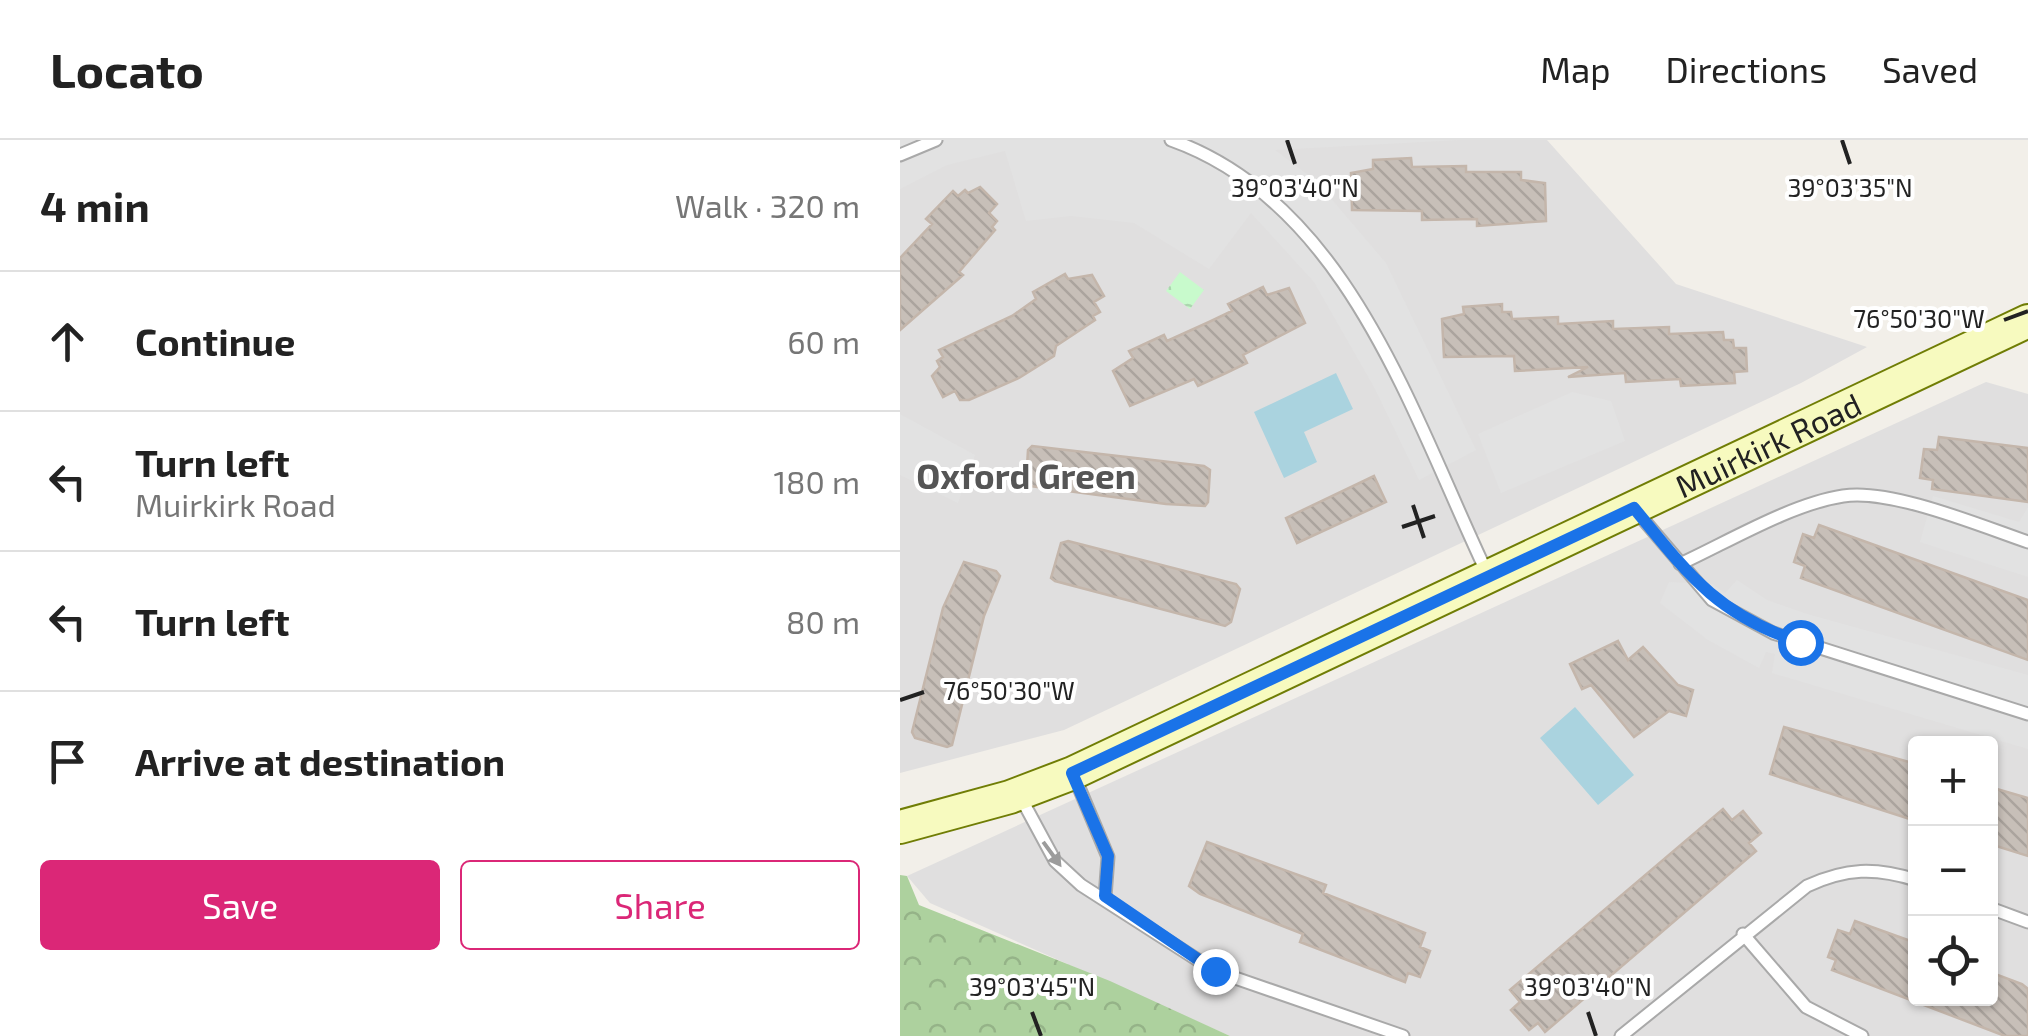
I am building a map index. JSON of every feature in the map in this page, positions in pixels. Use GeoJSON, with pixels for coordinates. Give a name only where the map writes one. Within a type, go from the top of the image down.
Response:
{"type":"FeatureCollection","features":[{"type":"Feature","properties":{"kind":"main road","name":"Muirkirk Road"},"geometry":{"type":"LineString","coordinates":[[900,826],[1019,794],[1072,773],[2028,322]]}},
{"type":"Feature","properties":{"kind":"lane"},"geometry":{"type":"LineString","coordinates":[[900,155],[936,140]]}},
{"type":"Feature","properties":{"kind":"lane"},"geometry":{"type":"LineString","coordinates":[[1171,140],[1212,154],[1244,174],[1280,205],[1342,276],[1377,340],[1488,575]]}},
{"type":"Feature","properties":{"kind":"lane"},"geometry":{"type":"LineString","coordinates":[[1680,564],[1808,506],[1843,496],[1925,508],[2028,542]]}},
{"type":"Feature","properties":{"kind":"lane"},"geometry":{"type":"LineString","coordinates":[[1634,508],[1712,600],[1772,632],[2028,714]]}},
{"type":"Feature","properties":{"kind":"lane"},"geometry":{"type":"LineString","coordinates":[[1072,773],[1108,856],[1105,896]]}},
{"type":"Feature","properties":{"kind":"lane"},"geometry":{"type":"LineString","coordinates":[[1019,794],[1055,862],[1081,885],[1105,896],[1215,971],[1403,1036]]}},
{"type":"Feature","properties":{"kind":"lane"},"geometry":{"type":"LineString","coordinates":[[1629,1034],[1743,934],[1807,886],[1840,872],[1884,870],[1908,878]]}},
{"type":"Feature","properties":{"kind":"lane"},"geometry":{"type":"LineString","coordinates":[[1998,911],[2028,922]]}},
{"type":"Feature","properties":{"kind":"lane"},"geometry":{"type":"LineString","coordinates":[[1743,934],[1806,1007],[1862,1036]]}},
{"type":"Feature","properties":{"kind":"shaded area"},"geometry":{"type":"Polygon","coordinates":[[[900,140],[1547,140],[1676,284],[1867,347],[1801,383],[1064,730],[900,773],[900,140]]]}},
{"type":"Feature","properties":{"kind":"shaded area"},"geometry":{"type":"Polygon","coordinates":[[[900,140],[1460,140],[1275,150],[1316,181],[1386,263],[1476,450],[1419,480],[1374,387],[1314,282],[1251,213],[1209,269],[1134,223],[1071,216],[1026,221],[1005,151],[947,165],[900,189],[900,140]]]}},
{"type":"Feature","properties":{"kind":"shaded area"},"geometry":{"type":"Polygon","coordinates":[[[1986,382],[2028,394],[2028,1036],[1230,1036],[930,903],[907,876],[1986,382]]]}},
{"type":"Feature","properties":{"kind":"shaded area"},"geometry":{"type":"Polygon","coordinates":[[[1572,392],[1611,401],[1625,441],[1501,493],[1478,434],[1572,392]]]}},
{"type":"Feature","properties":{"kind":"shaded area"},"geometry":{"type":"Polygon","coordinates":[[[900,414],[975,455],[958,503],[900,475],[900,414]]]}},
{"type":"Feature","properties":{"kind":"shaded area"},"geometry":{"type":"Polygon","coordinates":[[[1933,496],[2019,522],[2028,507],[2028,577],[1920,542],[1933,496]]]}},
{"type":"Feature","properties":{"kind":"shaded area"},"geometry":{"type":"Polygon","coordinates":[[[1737,580],[1767,600],[1807,614],[2028,675],[2028,749],[1998,740],[1998,736],[1984,736],[1772,673],[1775,654],[1766,652],[1759,668],[1708,640],[1660,603],[1669,582],[1712,584],[1725,593],[1737,580]]]}},
{"type":"Feature","properties":{"kind":"green space"},"geometry":{"type":"Polygon","coordinates":[[[1180,272],[1204,290],[1190,309],[1166,291],[1180,272]]]}},
{"type":"Feature","properties":{"kind":"green space"},"geometry":{"type":"Polygon","coordinates":[[[900,875],[907,876],[919,905],[1110,981],[1230,1036],[900,1036],[900,875]]]}},
{"type":"Feature","properties":{"kind":"water"},"geometry":{"type":"Polygon","coordinates":[[[1336,373],[1353,409],[1304,432],[1317,462],[1284,478],[1254,412],[1336,373]]]}},
{"type":"Feature","properties":{"kind":"water"},"geometry":{"type":"Polygon","coordinates":[[[1575,707],[1634,775],[1598,805],[1540,738],[1575,707]]]}},
{"type":"Feature","properties":{"kind":"building"},"geometry":{"type":"Polygon","coordinates":[[[1411,158],[1412,167],[1466,166],[1466,172],[1521,172],[1521,180],[1545,183],[1546,221],[1477,226],[1477,219],[1422,220],[1422,211],[1352,210],[1351,173],[1373,169],[1373,160],[1411,158]]]}},
{"type":"Feature","properties":{"kind":"building"},"geometry":{"type":"Polygon","coordinates":[[[980,187],[997,204],[989,213],[997,221],[992,227],[995,230],[959,272],[963,275],[900,330],[900,258],[932,224],[926,219],[953,191],[958,196],[980,187]]]}},
{"type":"Feature","properties":{"kind":"building"},"geometry":{"type":"Polygon","coordinates":[[[1065,274],[1068,279],[1092,275],[1104,296],[1094,302],[1100,312],[1093,316],[1095,320],[1056,346],[1054,356],[1019,378],[969,400],[960,400],[955,391],[943,397],[932,376],[940,367],[937,361],[943,357],[939,350],[1012,316],[1036,299],[1033,292],[1065,274]]]}},
{"type":"Feature","properties":{"kind":"building"},"geometry":{"type":"Polygon","coordinates":[[[1263,287],[1267,295],[1289,288],[1305,323],[1243,355],[1247,363],[1226,373],[1198,386],[1194,379],[1130,406],[1113,371],[1133,358],[1129,351],[1164,335],[1167,341],[1209,322],[1232,311],[1228,304],[1263,287]]]}},
{"type":"Feature","properties":{"kind":"building"},"geometry":{"type":"Polygon","coordinates":[[[1502,304],[1502,312],[1511,312],[1512,319],[1558,317],[1558,324],[1613,321],[1613,329],[1669,327],[1669,334],[1723,332],[1724,340],[1733,340],[1734,348],[1746,348],[1747,371],[1734,372],[1735,383],[1681,386],[1680,379],[1626,382],[1625,373],[1568,377],[1588,367],[1515,371],[1514,356],[1444,357],[1442,319],[1464,314],[1463,307],[1502,304]]]}},
{"type":"Feature","properties":{"kind":"building"},"geometry":{"type":"Polygon","coordinates":[[[1939,437],[2028,448],[2028,502],[1932,489],[1933,480],[1920,478],[1924,449],[1937,450],[1939,437]]]}},
{"type":"Feature","properties":{"kind":"building"},"geometry":{"type":"Polygon","coordinates":[[[1032,446],[1204,466],[1210,470],[1208,502],[1205,506],[1166,504],[1030,486],[1026,483],[1028,450],[1032,446]]]}},
{"type":"Feature","properties":{"kind":"building"},"geometry":{"type":"Polygon","coordinates":[[[1374,476],[1386,502],[1297,543],[1286,518],[1374,476]]]}},
{"type":"Feature","properties":{"kind":"building"},"geometry":{"type":"Polygon","coordinates":[[[1819,525],[2028,600],[2028,660],[1801,578],[1805,566],[1794,562],[1803,534],[1814,538],[1819,525]]]}},
{"type":"Feature","properties":{"kind":"building"},"geometry":{"type":"Polygon","coordinates":[[[1068,541],[1236,584],[1240,589],[1231,622],[1225,626],[1055,581],[1051,578],[1061,543],[1068,541]]]}},
{"type":"Feature","properties":{"kind":"building"},"geometry":{"type":"Polygon","coordinates":[[[964,562],[996,571],[1000,576],[984,616],[952,745],[947,747],[915,738],[912,732],[943,608],[964,562]]]}},
{"type":"Feature","properties":{"kind":"building"},"geometry":{"type":"Polygon","coordinates":[[[1618,641],[1628,660],[1643,647],[1678,685],[1693,690],[1686,716],[1669,711],[1634,737],[1591,685],[1582,689],[1570,664],[1618,641]]]}},
{"type":"Feature","properties":{"kind":"building"},"geometry":{"type":"Polygon","coordinates":[[[1784,727],[1908,762],[1908,818],[1770,774],[1784,727]]]}},
{"type":"Feature","properties":{"kind":"building"},"geometry":{"type":"Polygon","coordinates":[[[1998,789],[2028,798],[2028,856],[1998,847],[1998,789]]]}},
{"type":"Feature","properties":{"kind":"building"},"geometry":{"type":"Polygon","coordinates":[[[1723,809],[1732,820],[1743,811],[1761,833],[1749,843],[1756,851],[1545,1032],[1538,1023],[1529,1030],[1511,1010],[1520,1002],[1510,990],[1723,809]]]}},
{"type":"Feature","properties":{"kind":"building"},"geometry":{"type":"Polygon","coordinates":[[[1207,842],[1326,885],[1323,893],[1425,933],[1420,947],[1430,951],[1420,977],[1408,973],[1405,982],[1300,942],[1303,934],[1200,894],[1189,886],[1207,842]]]}},
{"type":"Feature","properties":{"kind":"building"},"geometry":{"type":"Polygon","coordinates":[[[1855,921],[1908,940],[1908,999],[1832,970],[1836,960],[1828,957],[1838,930],[1850,934],[1855,921]]]}},
{"type":"Feature","properties":{"kind":"building"},"geometry":{"type":"Polygon","coordinates":[[[1998,975],[2022,984],[2028,989],[2028,1036],[2005,1036],[1926,1006],[1998,1006],[1998,975]]]}},
{"type":"Feature","properties":{"kind":"district","name":"Oxford Green"},"geometry":{"type":"Point","coordinates":[1026,475]}},
{"type":"Feature","properties":{"kind":"route"},"geometry":{"type":"LineString","coordinates":[[1215,971],[1105,896],[1108,856],[1072,773],[1634,508],[1712,600],[1772,632],[1800,642]]}}]}
